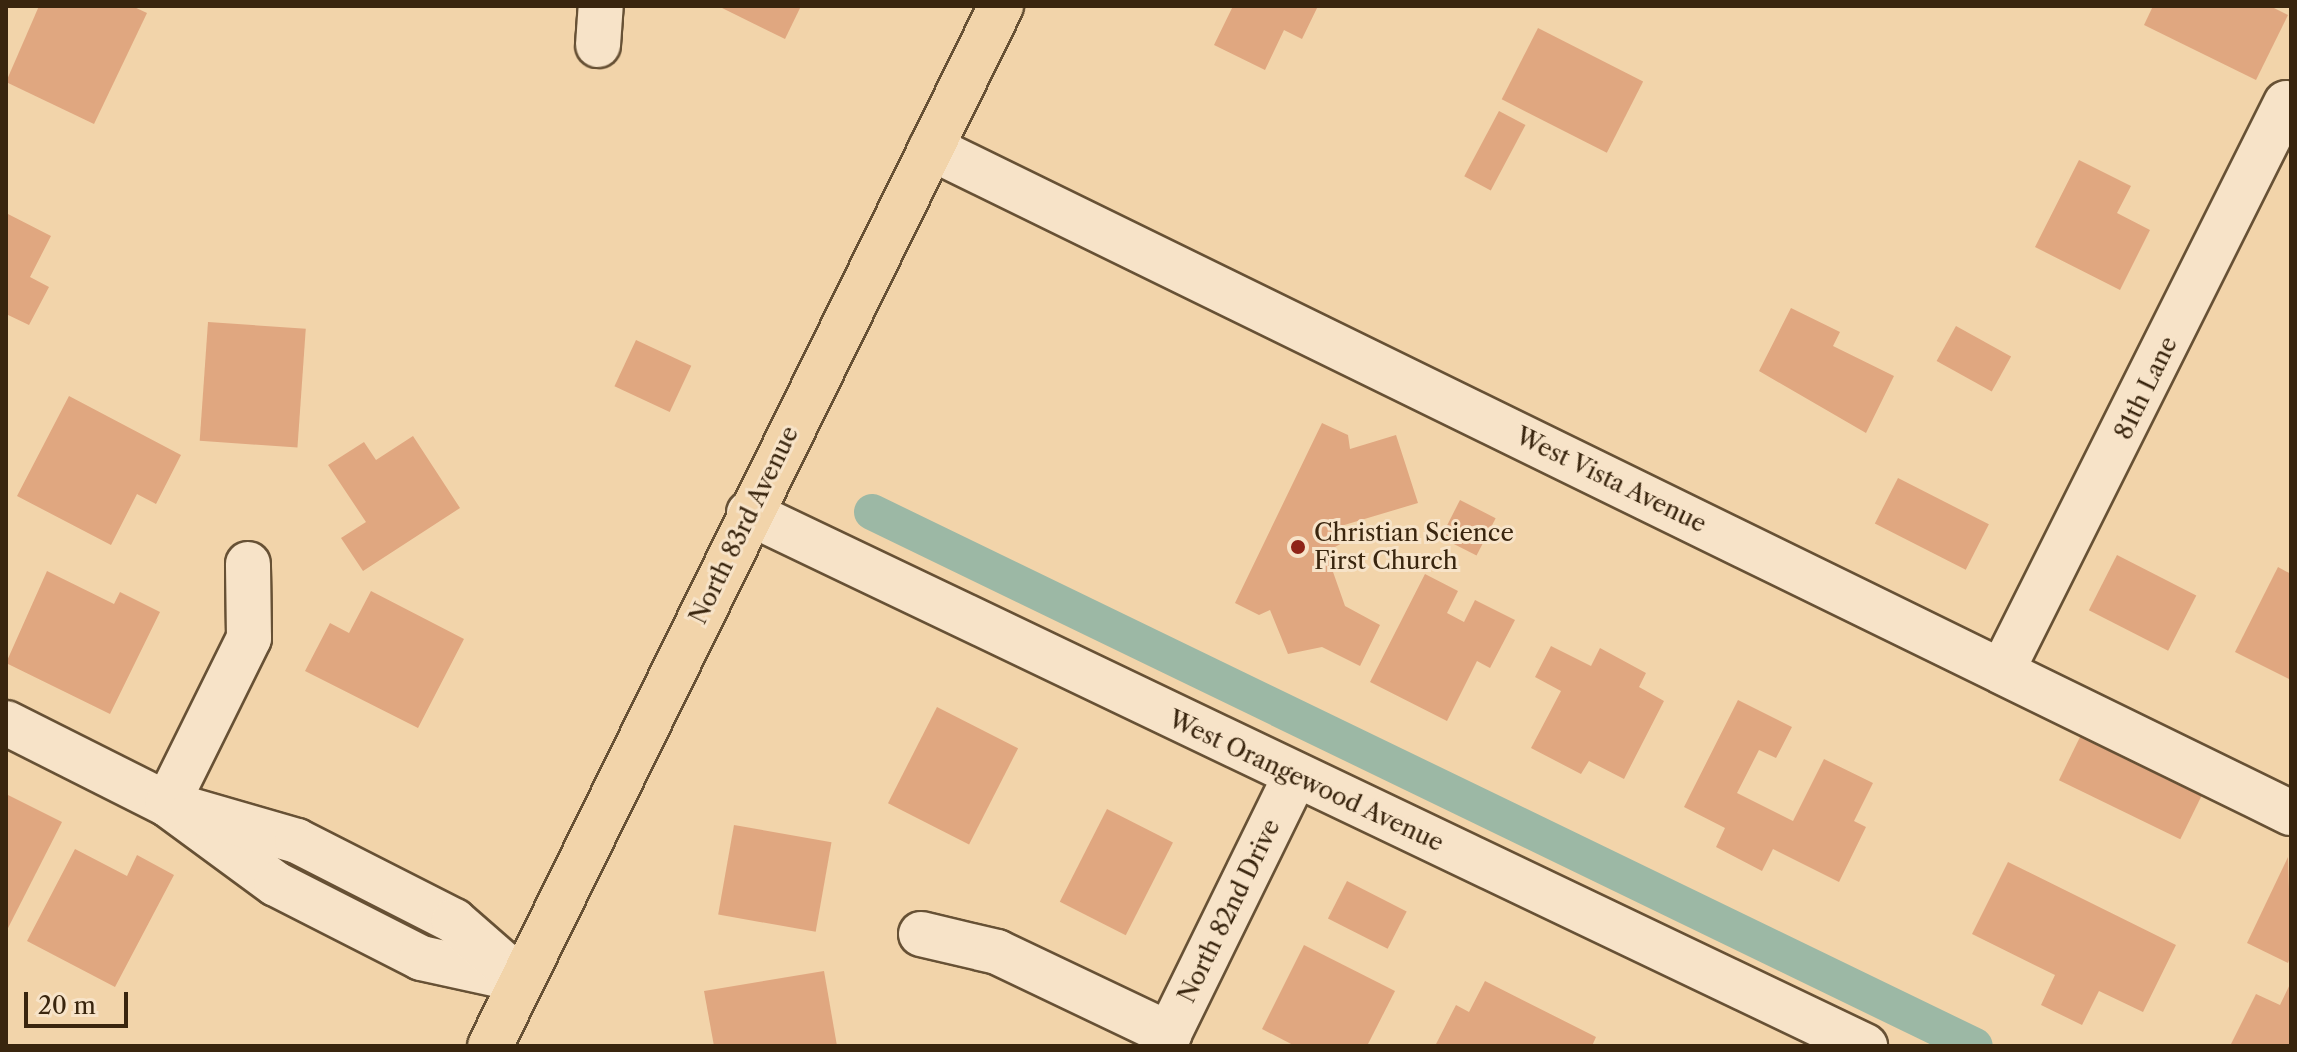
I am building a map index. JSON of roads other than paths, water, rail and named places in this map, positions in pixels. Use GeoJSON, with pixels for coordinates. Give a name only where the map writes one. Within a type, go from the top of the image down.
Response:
{"type":"FeatureCollection","features":[{"type":"Feature","properties":{"kind":"main road","name":"North 83rd Avenue"},"geometry":{"type":"LineString","coordinates":[[490,1046],[749,513],[1001,6]]}},
{"type":"Feature","properties":{"kind":"street","name":"81th Lane"},"geometry":{"type":"LineString","coordinates":[[2002,671],[2286,103]]}},
{"type":"Feature","properties":{"kind":"street","name":"West Vista Avenue"},"geometry":{"type":"LineString","coordinates":[[931,148],[2291,813]]}},
{"type":"Feature","properties":{"kind":"street","name":"West Orangewood Avenue"},"geometry":{"type":"LineString","coordinates":[[749,513],[1865,1046]]}},
{"type":"Feature","properties":{"kind":"street"},"geometry":{"type":"LineString","coordinates":[[167,804],[249,638],[248,564]]}},
{"type":"Feature","properties":{"kind":"street"},"geometry":{"type":"LineString","coordinates":[[6,723],[167,804],[276,884],[434,964],[522,980]]}},
{"type":"Feature","properties":{"kind":"street","name":"North 82nd Drive"},"geometry":{"type":"LineString","coordinates":[[1166,1040],[1295,776]]}},
{"type":"Feature","properties":{"kind":"street"},"geometry":{"type":"LineString","coordinates":[[167,804],[297,841],[454,921],[522,980]]}},
{"type":"Feature","properties":{"kind":"street"},"geometry":{"type":"LineString","coordinates":[[322,908],[343,865]]}},
{"type":"Feature","properties":{"kind":"street"},"geometry":{"type":"LineString","coordinates":[[921,934],[997,952],[1166,1040]]}},
{"type":"Feature","properties":{"kind":"waterway"},"geometry":{"type":"LineString","coordinates":[[872,512],[1975,1046]]}},
{"type":"Feature","properties":{"kind":"place","name":"Christian Science First Church"},"geometry":{"type":"Point","coordinates":[1298,547]}}]}
